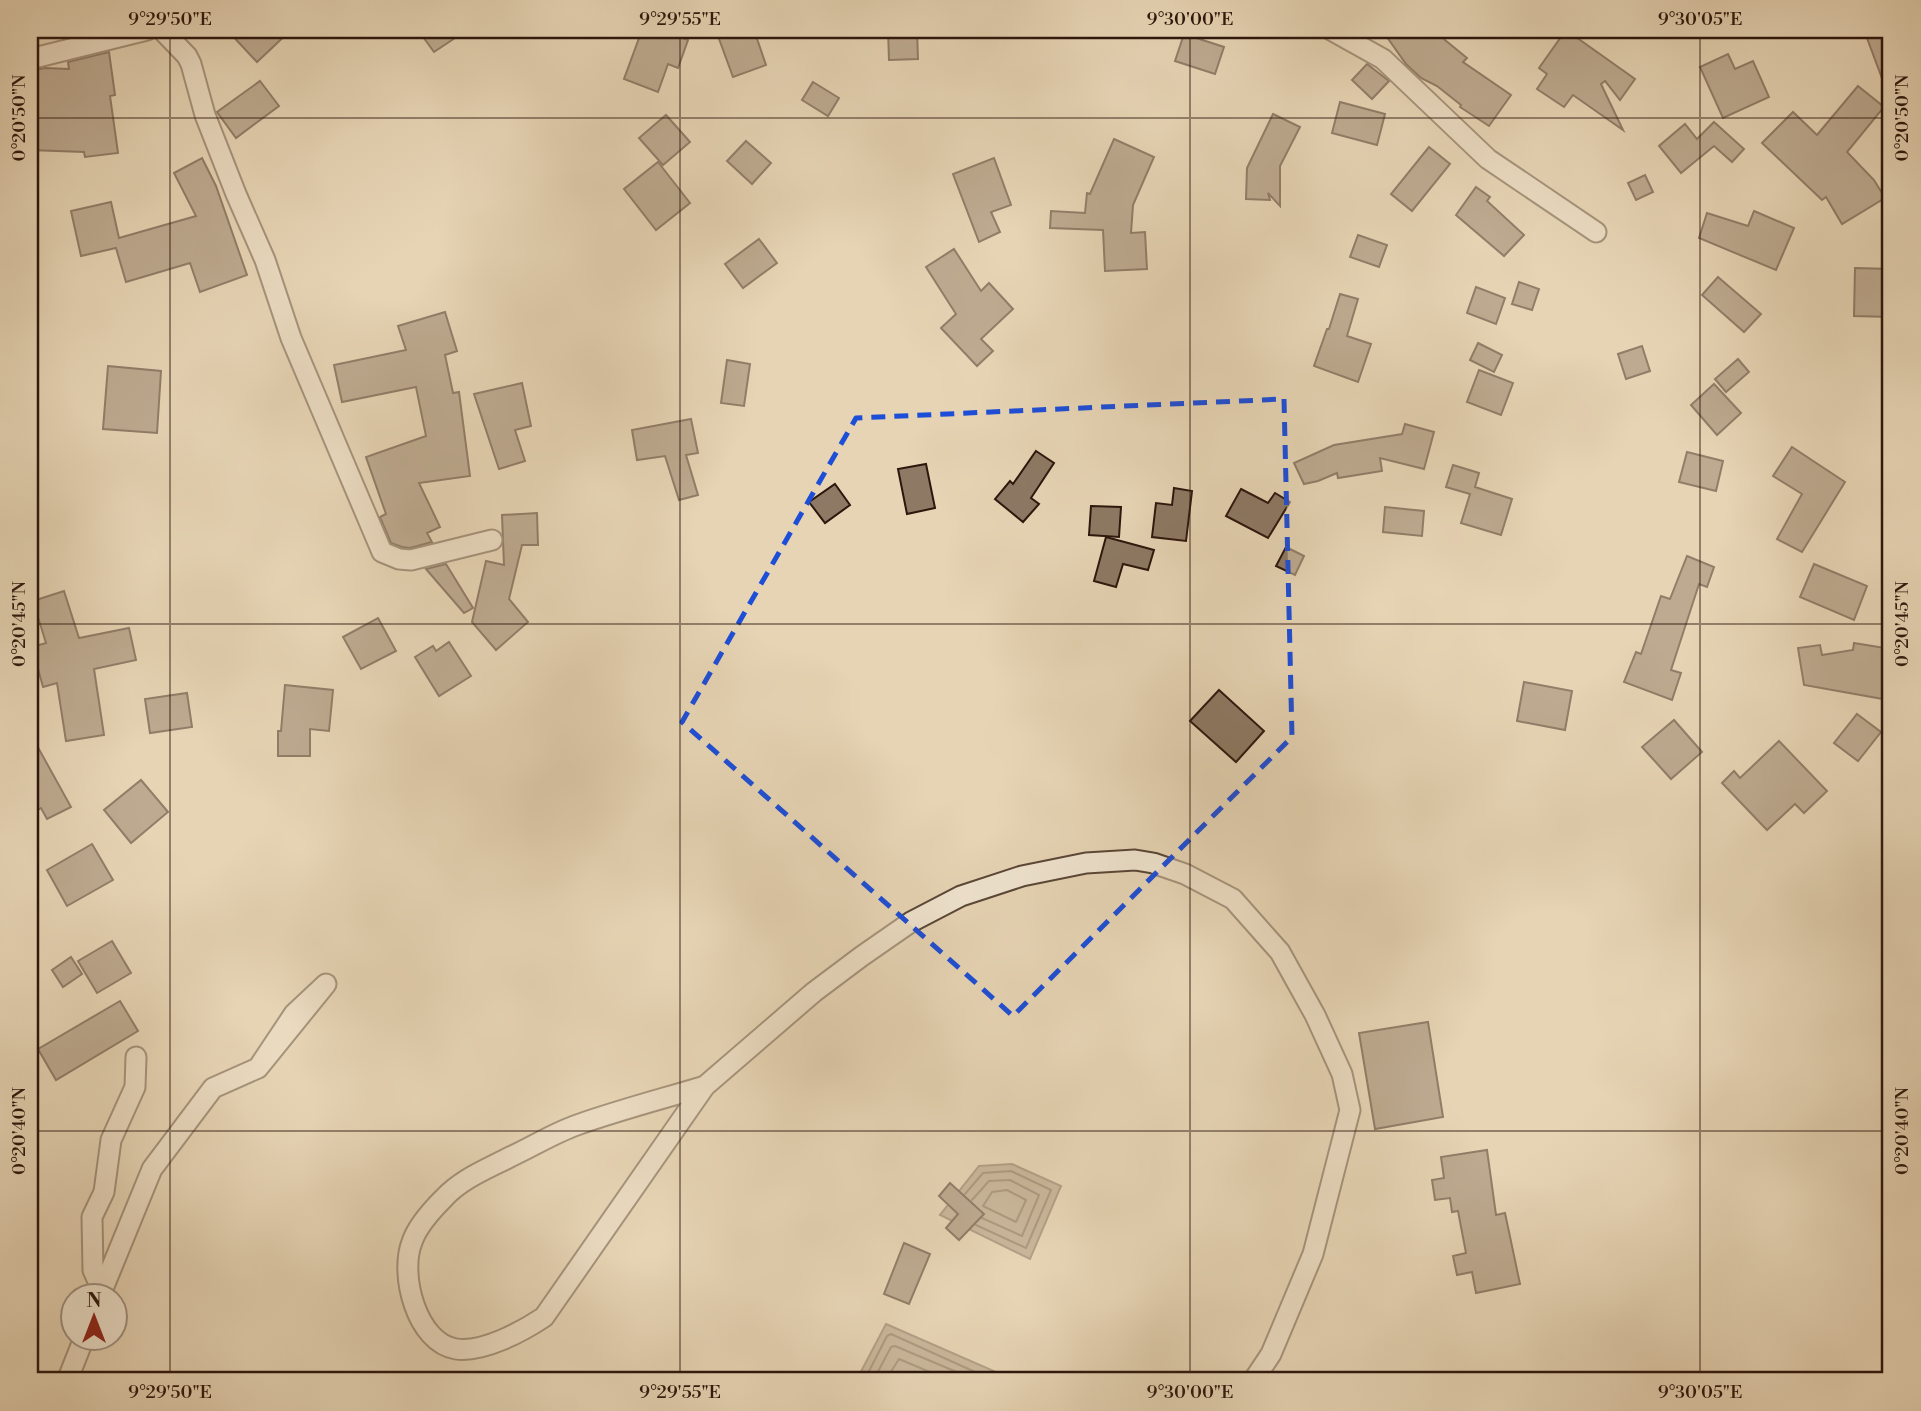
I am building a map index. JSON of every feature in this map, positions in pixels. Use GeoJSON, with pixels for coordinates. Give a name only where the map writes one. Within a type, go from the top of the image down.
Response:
{"type":"FeatureCollection","features":[{"type":"Feature","properties":{"kind":"street"},"geometry":{"type":"LineString","coordinates":[[30,59],[147,30]]}},
{"type":"Feature","properties":{"kind":"street"},"geometry":{"type":"LineString","coordinates":[[162,30],[187,56],[191,64],[205,115],[265,260],[291,338],[382,552],[399,559],[411,560],[492,540]]}},
{"type":"Feature","properties":{"kind":"street"},"geometry":{"type":"LineString","coordinates":[[1331,30],[1383,59],[1488,159],[1596,232]]}},
{"type":"Feature","properties":{"kind":"street"},"geometry":{"type":"LineString","coordinates":[[705,1086],[575,1126],[472,1176],[444,1197],[411,1243],[409,1287],[418,1320],[438,1341],[459,1350],[485,1346],[526,1329],[544,1317],[705,1086],[814,992],[911,922],[961,896],[1022,876],[1112,860],[1153,863],[1197,880],[1233,900],[1280,952],[1315,1015],[1342,1074],[1350,1110],[1313,1254],[1271,1354],[1253,1381]]}},
{"type":"Feature","properties":{"kind":"street"},"geometry":{"type":"LineString","coordinates":[[97,1282],[93,1270],[92,1217],[104,1192],[111,1140],[135,1087],[136,1057]]}},
{"type":"Feature","properties":{"kind":"street"},"geometry":{"type":"LineString","coordinates":[[105,1282],[152,1168],[213,1088],[258,1068]]}},
{"type":"Feature","properties":{"kind":"street"},"geometry":{"type":"LineString","coordinates":[[67,1381],[78,1352]]}},
{"type":"Feature","properties":{"kind":"highlighted area"},"geometry":{"type":"Polygon","coordinates":[[[1284,399],[1292,737],[1013,1016],[682,722],[856,418],[1284,399]]]}},
{"type":"Feature","properties":{"kind":"water"},"geometry":{"type":"Polygon","coordinates":[[[1012,1164],[1061,1186],[1030,1259],[940,1215],[979,1166],[1012,1164]]]}},
{"type":"Feature","properties":{"kind":"water"},"geometry":{"type":"Polygon","coordinates":[[[886,1324],[1003,1375],[1002,1381],[856,1381],[886,1324]]]}},
{"type":"Feature","properties":{"kind":"building"},"geometry":{"type":"Polygon","coordinates":[[[227,30],[291,30],[257,62],[227,30]]]}},
{"type":"Feature","properties":{"kind":"building"},"geometry":{"type":"Polygon","coordinates":[[[418,30],[467,30],[434,52],[418,30]]]}},
{"type":"Feature","properties":{"kind":"building"},"geometry":{"type":"Polygon","coordinates":[[[642,30],[661,30],[688,40],[678,68],[668,64],[658,92],[624,79],[642,30]]]}},
{"type":"Feature","properties":{"kind":"building"},"geometry":{"type":"Polygon","coordinates":[[[736,30],[754,30],[766,65],[733,77],[718,36],[736,30]]]}},
{"type":"Feature","properties":{"kind":"building"},"geometry":{"type":"Polygon","coordinates":[[[888,30],[917,30],[918,59],[889,60],[888,30]]]}},
{"type":"Feature","properties":{"kind":"building"},"geometry":{"type":"Polygon","coordinates":[[[1382,30],[1438,30],[1445,40],[1467,58],[1463,62],[1511,95],[1489,126],[1460,107],[1461,105],[1437,86],[1421,78],[1406,64],[1382,30]]]}},
{"type":"Feature","properties":{"kind":"building"},"geometry":{"type":"Polygon","coordinates":[[[1566,30],[1635,79],[1620,100],[1605,81],[1601,84],[1623,130],[1573,95],[1564,107],[1537,89],[1547,74],[1539,68],[1566,30]]]}},
{"type":"Feature","properties":{"kind":"building"},"geometry":{"type":"Polygon","coordinates":[[[1864,30],[1891,30],[1889,97],[1864,30]]]}},
{"type":"Feature","properties":{"kind":"building"},"geometry":{"type":"Polygon","coordinates":[[[1184,34],[1224,47],[1215,74],[1175,61],[1184,34]]]}},
{"type":"Feature","properties":{"kind":"building"},"geometry":{"type":"Polygon","coordinates":[[[109,52],[115,95],[110,96],[118,153],[85,157],[84,152],[30,150],[30,71],[45,68],[69,69],[68,62],[109,52]]]}},
{"type":"Feature","properties":{"kind":"building"},"geometry":{"type":"Polygon","coordinates":[[[1728,54],[1735,69],[1753,61],[1769,97],[1723,118],[1700,67],[1728,54]]]}},
{"type":"Feature","properties":{"kind":"building"},"geometry":{"type":"Polygon","coordinates":[[[1367,64],[1389,81],[1372,99],[1352,80],[1367,64]]]}},
{"type":"Feature","properties":{"kind":"building"},"geometry":{"type":"Polygon","coordinates":[[[260,81],[279,106],[236,138],[217,112],[260,81]]]}},
{"type":"Feature","properties":{"kind":"building"},"geometry":{"type":"Polygon","coordinates":[[[813,82],[839,98],[828,116],[802,100],[813,82]]]}},
{"type":"Feature","properties":{"kind":"building"},"geometry":{"type":"Polygon","coordinates":[[[1858,86],[1884,107],[1847,152],[1874,180],[1885,198],[1842,224],[1826,197],[1822,200],[1762,143],[1793,112],[1817,135],[1858,86]]]}},
{"type":"Feature","properties":{"kind":"building"},"geometry":{"type":"Polygon","coordinates":[[[1340,102],[1385,114],[1377,145],[1332,133],[1340,102]]]}},
{"type":"Feature","properties":{"kind":"building"},"geometry":{"type":"Polygon","coordinates":[[[1273,114],[1300,127],[1280,166],[1280,206],[1268,193],[1270,200],[1246,199],[1247,168],[1273,114]]]}},
{"type":"Feature","properties":{"kind":"building"},"geometry":{"type":"Polygon","coordinates":[[[666,115],[690,142],[663,165],[639,138],[666,115]]]}},
{"type":"Feature","properties":{"kind":"building"},"geometry":{"type":"Polygon","coordinates":[[[1714,122],[1744,149],[1732,162],[1714,146],[1681,173],[1659,146],[1685,124],[1697,139],[1714,122]]]}},
{"type":"Feature","properties":{"kind":"building"},"geometry":{"type":"Polygon","coordinates":[[[1114,139],[1154,157],[1133,205],[1131,233],[1145,232],[1147,269],[1105,271],[1103,230],[1050,228],[1051,211],[1085,213],[1087,193],[1090,194],[1114,139]]]}},
{"type":"Feature","properties":{"kind":"building"},"geometry":{"type":"Polygon","coordinates":[[[746,141],[771,163],[752,184],[727,161],[746,141]]]}},
{"type":"Feature","properties":{"kind":"building"},"geometry":{"type":"Polygon","coordinates":[[[1429,147],[1450,164],[1412,211],[1391,194],[1429,147]]]}},
{"type":"Feature","properties":{"kind":"building"},"geometry":{"type":"Polygon","coordinates":[[[202,158],[216,186],[247,275],[200,292],[190,263],[126,282],[116,248],[81,256],[71,211],[111,202],[119,238],[196,216],[174,173],[202,158]]]}},
{"type":"Feature","properties":{"kind":"building"},"geometry":{"type":"Polygon","coordinates":[[[994,158],[1011,205],[991,212],[1000,232],[979,242],[953,174],[994,158]]]}},
{"type":"Feature","properties":{"kind":"building"},"geometry":{"type":"Polygon","coordinates":[[[658,162],[690,203],[656,230],[624,189],[658,162]]]}},
{"type":"Feature","properties":{"kind":"building"},"geometry":{"type":"Polygon","coordinates":[[[1645,175],[1653,192],[1636,200],[1628,183],[1645,175]]]}},
{"type":"Feature","properties":{"kind":"building"},"geometry":{"type":"Polygon","coordinates":[[[1476,187],[1490,197],[1487,201],[1524,235],[1504,256],[1456,215],[1476,187]]]}},
{"type":"Feature","properties":{"kind":"building"},"geometry":{"type":"Polygon","coordinates":[[[1754,211],[1794,228],[1776,270],[1699,238],[1707,213],[1748,226],[1754,211]]]}},
{"type":"Feature","properties":{"kind":"building"},"geometry":{"type":"Polygon","coordinates":[[[1358,235],[1387,245],[1379,267],[1350,257],[1358,235]]]}},
{"type":"Feature","properties":{"kind":"building"},"geometry":{"type":"Polygon","coordinates":[[[759,239],[777,263],[743,288],[725,264],[759,239]]]}},
{"type":"Feature","properties":{"kind":"building"},"geometry":{"type":"Polygon","coordinates":[[[954,249],[981,291],[989,283],[1013,309],[981,339],[993,351],[977,366],[941,328],[956,314],[926,267],[954,249]]]}},
{"type":"Feature","properties":{"kind":"building"},"geometry":{"type":"Polygon","coordinates":[[[1855,268],[1891,269],[1890,317],[1854,316],[1855,268]]]}},
{"type":"Feature","properties":{"kind":"building"},"geometry":{"type":"Polygon","coordinates":[[[1718,277],[1761,314],[1744,332],[1702,295],[1718,277]]]}},
{"type":"Feature","properties":{"kind":"building"},"geometry":{"type":"Polygon","coordinates":[[[1519,282],[1539,289],[1532,310],[1512,304],[1519,282]]]}},
{"type":"Feature","properties":{"kind":"building"},"geometry":{"type":"Polygon","coordinates":[[[1476,287],[1505,298],[1496,324],[1467,313],[1476,287]]]}},
{"type":"Feature","properties":{"kind":"building"},"geometry":{"type":"Polygon","coordinates":[[[1340,294],[1358,299],[1347,336],[1371,344],[1358,382],[1314,366],[1340,294]]]}},
{"type":"Feature","properties":{"kind":"building"},"geometry":{"type":"Polygon","coordinates":[[[445,312],[457,351],[445,355],[453,393],[459,392],[470,476],[419,483],[440,527],[427,533],[432,542],[410,548],[402,547],[391,543],[380,517],[386,514],[366,457],[426,436],[416,387],[342,402],[334,365],[406,350],[398,326],[445,312]]]}},
{"type":"Feature","properties":{"kind":"building"},"geometry":{"type":"Polygon","coordinates":[[[1478,343],[1502,355],[1494,372],[1470,360],[1478,343]]]}},
{"type":"Feature","properties":{"kind":"building"},"geometry":{"type":"Polygon","coordinates":[[[1642,346],[1650,371],[1626,379],[1618,354],[1642,346]]]}},
{"type":"Feature","properties":{"kind":"building"},"geometry":{"type":"Polygon","coordinates":[[[1738,359],[1749,372],[1726,392],[1715,379],[1738,359]]]}},
{"type":"Feature","properties":{"kind":"building"},"geometry":{"type":"Polygon","coordinates":[[[727,360],[750,364],[744,406],[721,403],[727,360]]]}},
{"type":"Feature","properties":{"kind":"building"},"geometry":{"type":"Polygon","coordinates":[[[108,366],[161,371],[157,433],[103,429],[108,366]]]}},
{"type":"Feature","properties":{"kind":"building"},"geometry":{"type":"Polygon","coordinates":[[[1479,370],[1513,383],[1501,415],[1467,402],[1479,370]]]}},
{"type":"Feature","properties":{"kind":"building"},"geometry":{"type":"Polygon","coordinates":[[[522,383],[531,426],[515,430],[525,461],[499,469],[474,394],[522,383]]]}},
{"type":"Feature","properties":{"kind":"building"},"geometry":{"type":"Polygon","coordinates":[[[1714,384],[1741,413],[1717,435],[1691,405],[1714,384]]]}},
{"type":"Feature","properties":{"kind":"building"},"geometry":{"type":"Polygon","coordinates":[[[691,419],[698,453],[686,455],[698,495],[679,500],[665,456],[637,460],[632,430],[691,419]]]}},
{"type":"Feature","properties":{"kind":"building"},"geometry":{"type":"Polygon","coordinates":[[[1405,424],[1434,432],[1424,469],[1380,458],[1382,471],[1338,478],[1337,473],[1304,484],[1294,463],[1334,445],[1402,434],[1405,424]]]}},
{"type":"Feature","properties":{"kind":"building"},"geometry":{"type":"Polygon","coordinates":[[[1792,447],[1845,482],[1802,552],[1777,539],[1802,494],[1773,476],[1792,447]]]}},
{"type":"Feature","properties":{"kind":"building"},"geometry":{"type":"Polygon","coordinates":[[[1036,451],[1054,463],[1031,498],[1039,504],[1023,522],[995,499],[1010,481],[1013,484],[1036,451]]]}},
{"type":"Feature","properties":{"kind":"building"},"geometry":{"type":"Polygon","coordinates":[[[1687,452],[1723,461],[1716,491],[1679,482],[1687,452]]]}},
{"type":"Feature","properties":{"kind":"building"},"geometry":{"type":"Polygon","coordinates":[[[926,464],[935,508],[907,514],[898,469],[926,464]]]}},
{"type":"Feature","properties":{"kind":"building"},"geometry":{"type":"Polygon","coordinates":[[[1453,465],[1479,473],[1475,487],[1512,499],[1501,535],[1461,523],[1470,494],[1446,487],[1453,465]]]}},
{"type":"Feature","properties":{"kind":"building"},"geometry":{"type":"Polygon","coordinates":[[[835,484],[850,505],[825,523],[809,502],[835,484]]]}},
{"type":"Feature","properties":{"kind":"building"},"geometry":{"type":"Polygon","coordinates":[[[1174,488],[1192,491],[1186,541],[1152,537],[1156,503],[1172,505],[1174,488]]]}},
{"type":"Feature","properties":{"kind":"building"},"geometry":{"type":"Polygon","coordinates":[[[1241,489],[1268,503],[1275,493],[1290,502],[1268,538],[1226,516],[1241,489]]]}},
{"type":"Feature","properties":{"kind":"building"},"geometry":{"type":"Polygon","coordinates":[[[1091,506],[1121,507],[1119,537],[1089,535],[1091,506]]]}},
{"type":"Feature","properties":{"kind":"building"},"geometry":{"type":"Polygon","coordinates":[[[1385,507],[1424,511],[1422,536],[1383,532],[1385,507]]]}},
{"type":"Feature","properties":{"kind":"building"},"geometry":{"type":"Polygon","coordinates":[[[537,513],[538,545],[522,545],[509,599],[528,622],[496,650],[472,622],[486,561],[504,565],[502,515],[537,513]]]}},
{"type":"Feature","properties":{"kind":"building"},"geometry":{"type":"Polygon","coordinates":[[[1106,537],[1154,550],[1148,570],[1123,564],[1116,587],[1094,581],[1106,537]]]}},
{"type":"Feature","properties":{"kind":"building"},"geometry":{"type":"Polygon","coordinates":[[[1286,547],[1304,556],[1295,575],[1276,566],[1286,547]]]}},
{"type":"Feature","properties":{"kind":"building"},"geometry":{"type":"Polygon","coordinates":[[[1687,556],[1714,567],[1707,587],[1699,584],[1671,670],[1681,673],[1672,700],[1624,682],[1636,652],[1641,654],[1661,596],[1670,599],[1687,556]]]}},
{"type":"Feature","properties":{"kind":"building"},"geometry":{"type":"Polygon","coordinates":[[[446,564],[473,608],[464,613],[426,569],[446,564]]]}},
{"type":"Feature","properties":{"kind":"building"},"geometry":{"type":"Polygon","coordinates":[[[1814,564],[1867,586],[1854,620],[1800,597],[1814,564]]]}},
{"type":"Feature","properties":{"kind":"building"},"geometry":{"type":"Polygon","coordinates":[[[64,591],[79,638],[129,628],[136,660],[94,669],[104,735],[66,741],[57,683],[43,687],[32,647],[46,643],[33,601],[64,591]]]}},
{"type":"Feature","properties":{"kind":"building"},"geometry":{"type":"Polygon","coordinates":[[[378,618],[396,651],[361,669],[343,637],[378,618]]]}},
{"type":"Feature","properties":{"kind":"building"},"geometry":{"type":"Polygon","coordinates":[[[449,642],[471,676],[439,696],[415,657],[433,646],[436,651],[449,642]]]}},
{"type":"Feature","properties":{"kind":"building"},"geometry":{"type":"Polygon","coordinates":[[[1854,643],[1891,649],[1883,699],[1804,685],[1798,648],[1820,645],[1822,655],[1853,650],[1854,643]]]}},
{"type":"Feature","properties":{"kind":"building"},"geometry":{"type":"Polygon","coordinates":[[[1524,682],[1572,691],[1565,730],[1517,721],[1524,682]]]}},
{"type":"Feature","properties":{"kind":"building"},"geometry":{"type":"Polygon","coordinates":[[[285,685],[333,690],[329,731],[310,729],[310,756],[278,756],[278,731],[281,731],[285,685]]]}},
{"type":"Feature","properties":{"kind":"building"},"geometry":{"type":"Polygon","coordinates":[[[1219,690],[1264,731],[1236,762],[1190,721],[1219,690]]]}},
{"type":"Feature","properties":{"kind":"building"},"geometry":{"type":"Polygon","coordinates":[[[187,693],[192,727],[150,733],[145,699],[187,693]]]}},
{"type":"Feature","properties":{"kind":"building"},"geometry":{"type":"Polygon","coordinates":[[[1857,714],[1881,732],[1858,761],[1834,743],[1857,714]]]}},
{"type":"Feature","properties":{"kind":"building"},"geometry":{"type":"Polygon","coordinates":[[[1674,720],[1702,752],[1671,779],[1642,747],[1674,720]]]}},
{"type":"Feature","properties":{"kind":"building"},"geometry":{"type":"Polygon","coordinates":[[[30,733],[71,807],[47,819],[41,808],[30,814],[30,733]]]}},
{"type":"Feature","properties":{"kind":"building"},"geometry":{"type":"Polygon","coordinates":[[[1779,741],[1827,791],[1804,813],[1795,804],[1767,830],[1722,783],[1734,771],[1740,778],[1779,741]]]}},
{"type":"Feature","properties":{"kind":"building"},"geometry":{"type":"Polygon","coordinates":[[[141,780],[168,812],[131,843],[104,810],[141,780]]]}},
{"type":"Feature","properties":{"kind":"building"},"geometry":{"type":"Polygon","coordinates":[[[92,844],[113,880],[67,906],[47,870],[92,844]]]}},
{"type":"Feature","properties":{"kind":"building"},"geometry":{"type":"Polygon","coordinates":[[[112,941],[131,973],[97,993],[78,961],[112,941]]]}},
{"type":"Feature","properties":{"kind":"building"},"geometry":{"type":"Polygon","coordinates":[[[71,957],[82,974],[63,987],[52,970],[71,957]]]}},
{"type":"Feature","properties":{"kind":"building"},"geometry":{"type":"Polygon","coordinates":[[[120,1001],[138,1031],[56,1080],[38,1049],[120,1001]]]}},
{"type":"Feature","properties":{"kind":"building"},"geometry":{"type":"Polygon","coordinates":[[[1428,1022],[1443,1117],[1375,1129],[1359,1033],[1428,1022]]]}},
{"type":"Feature","properties":{"kind":"building"},"geometry":{"type":"Polygon","coordinates":[[[1487,1150],[1496,1215],[1505,1213],[1520,1284],[1476,1293],[1472,1272],[1457,1275],[1453,1256],[1466,1253],[1458,1211],[1452,1212],[1450,1198],[1435,1200],[1432,1180],[1444,1178],[1441,1157],[1487,1150]]]}},
{"type":"Feature","properties":{"kind":"building"},"geometry":{"type":"Polygon","coordinates":[[[950,1183],[984,1214],[959,1240],[946,1228],[958,1214],[939,1196],[950,1183]]]}},
{"type":"Feature","properties":{"kind":"building"},"geometry":{"type":"Polygon","coordinates":[[[904,1243],[930,1254],[909,1304],[884,1294],[904,1243]]]}}]}
